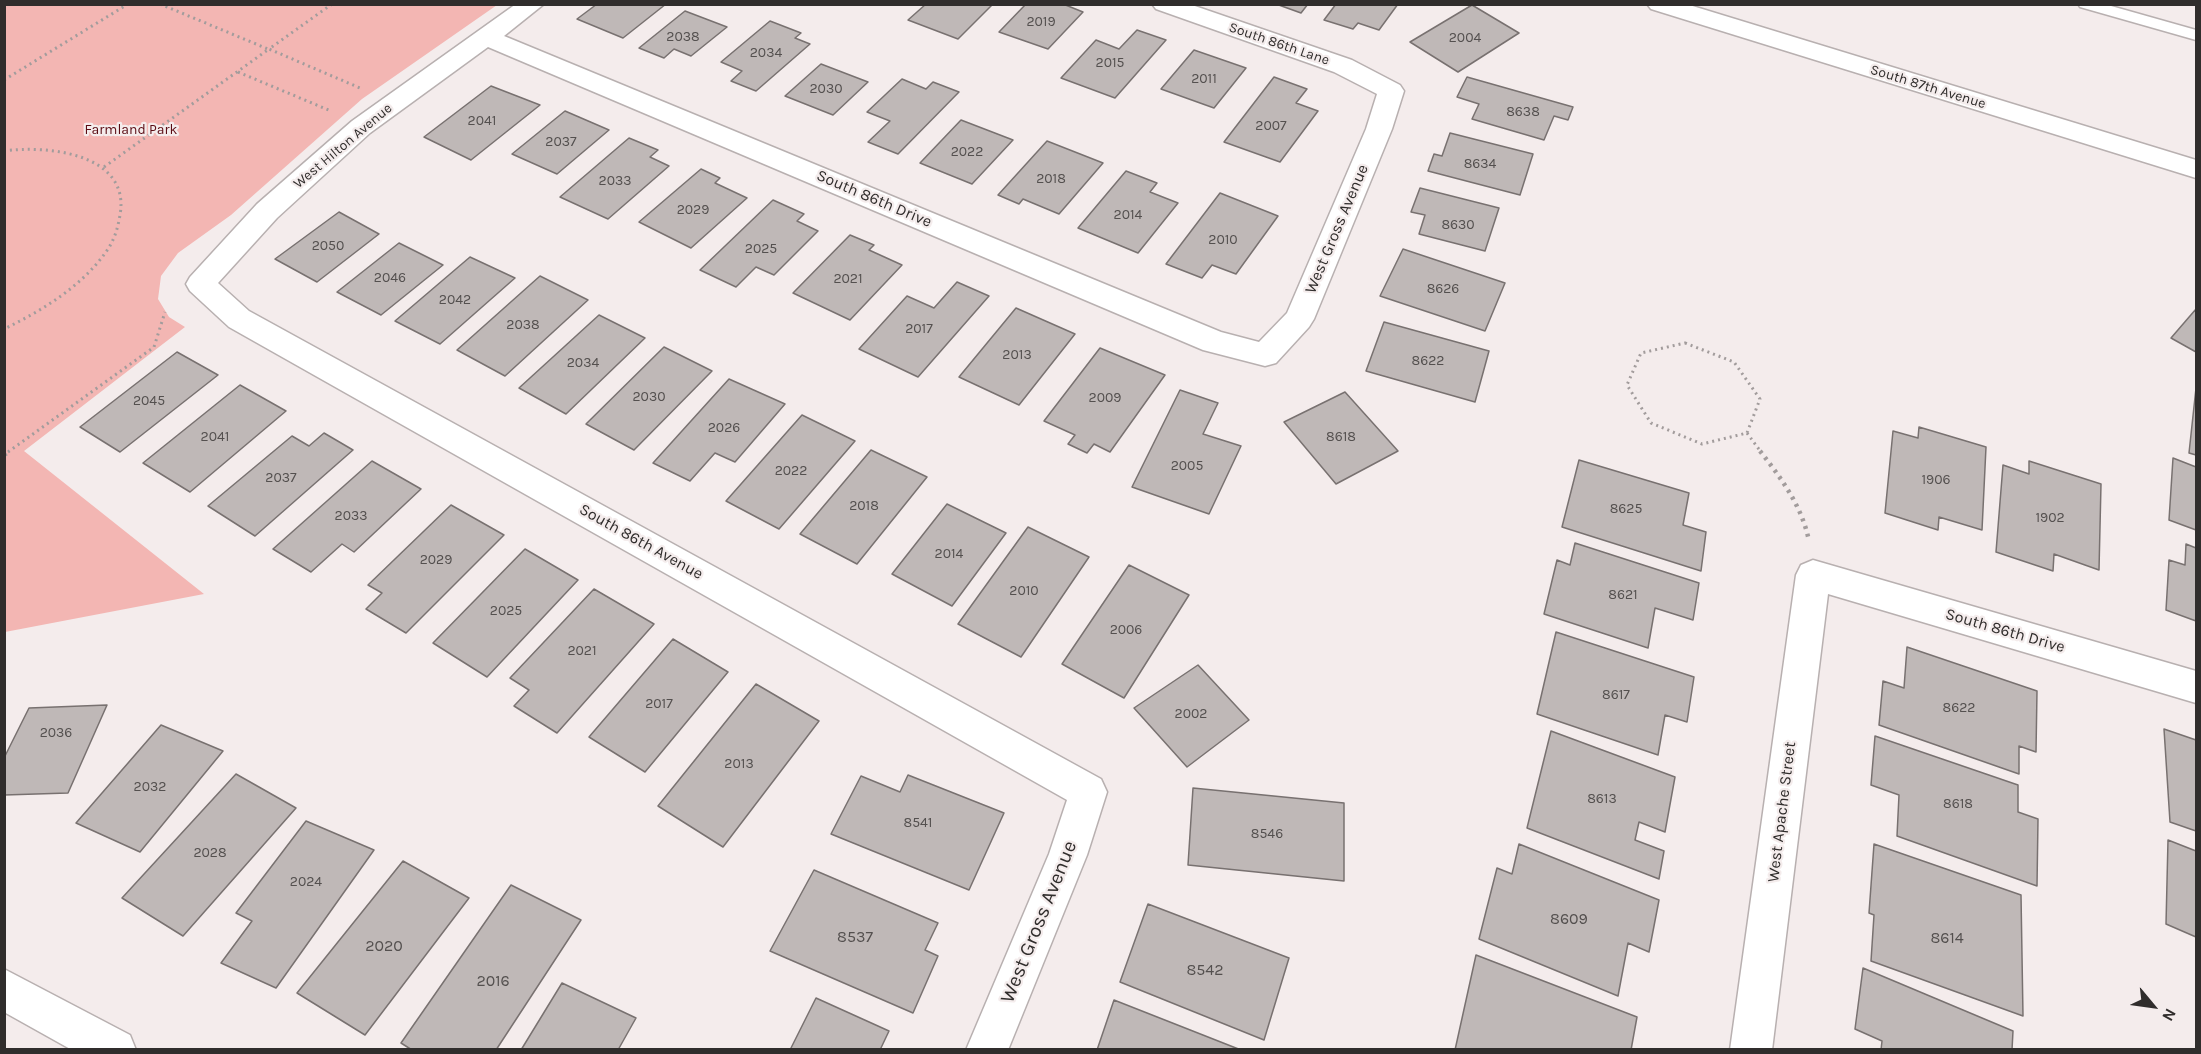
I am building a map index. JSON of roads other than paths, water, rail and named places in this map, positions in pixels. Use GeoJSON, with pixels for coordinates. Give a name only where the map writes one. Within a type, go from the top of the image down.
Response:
{"type":"FeatureCollection","features":[{"type":"Feature","properties":{"kind":"street","name":"West Hilton Avenue"},"geometry":{"type":"LineString","coordinates":[[200,284],[267,211],[361,127],[532,4]]}},
{"type":"Feature","properties":{"kind":"street","name":"South 86th Lane"},"geometry":{"type":"LineString","coordinates":[[1164,4],[1343,66],[1391,91]]}},
{"type":"Feature","properties":{"kind":"street","name":"South 87th Avenue"},"geometry":{"type":"LineString","coordinates":[[1659,4],[2196,169]]}},
{"type":"Feature","properties":{"kind":"street","name":"South 86th Drive"},"geometry":{"type":"LineString","coordinates":[[486,37],[1214,342],[1264,355]]}},
{"type":"Feature","properties":{"kind":"street","name":"West Gross Avenue"},"geometry":{"type":"LineString","coordinates":[[1264,355],[1299,320],[1378,129],[1391,91]]}},
{"type":"Feature","properties":{"kind":"street","name":"South 86th Avenue"},"geometry":{"type":"LineString","coordinates":[[200,284],[239,319],[1088,792]]}},
{"type":"Feature","properties":{"kind":"street","name":"South 86th Drive"},"geometry":{"type":"LineString","coordinates":[[1813,574],[2196,687]]}},
{"type":"Feature","properties":{"kind":"street","name":"West Apache Street"},"geometry":{"type":"LineString","coordinates":[[1751,1050],[1813,574]]}},
{"type":"Feature","properties":{"kind":"street","name":"West Gross Avenue"},"geometry":{"type":"LineString","coordinates":[[987,1050],[1068,855],[1088,792]]}},
{"type":"Feature","properties":{"kind":"street"},"geometry":{"type":"LineString","coordinates":[[4,990],[115,1050]]}},
{"type":"Feature","properties":{"kind":"lane"},"geometry":{"type":"LineString","coordinates":[[2085,4],[2196,35]]}},
{"type":"Feature","properties":{"kind":"park label","name":"Farmland Park"},"geometry":{"type":"Point","coordinates":[131,130]}}]}
